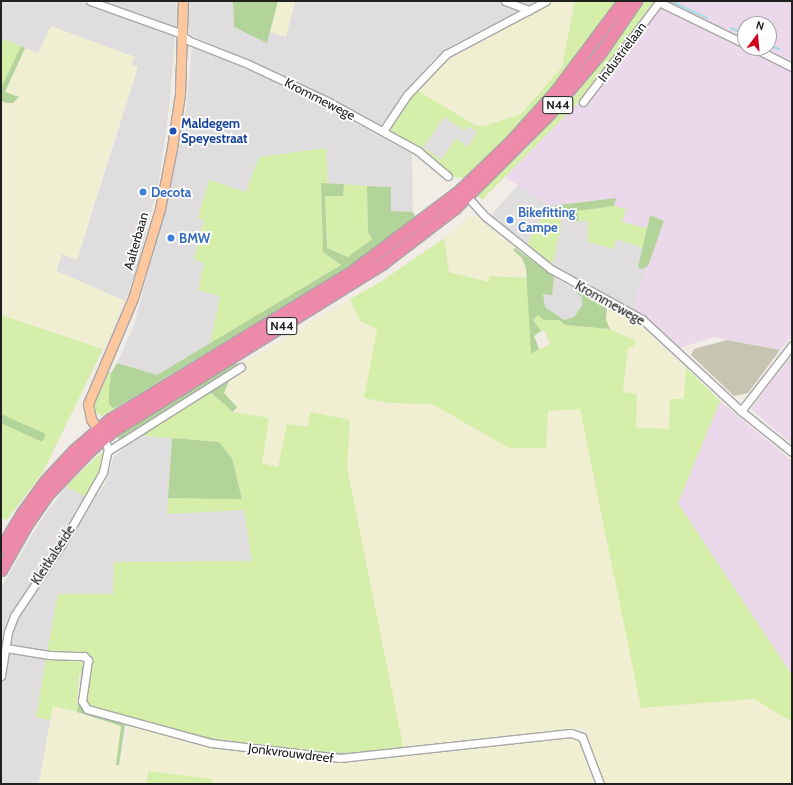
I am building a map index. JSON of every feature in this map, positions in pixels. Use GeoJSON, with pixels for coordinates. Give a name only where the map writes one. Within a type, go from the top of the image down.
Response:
{"type":"FeatureCollection","features":[{"type":"Feature","properties":{"kind":"highway","name":"N44"},"geometry":{"type":"LineString","coordinates":[[464,193],[555,92],[623,1]]}},
{"type":"Feature","properties":{"kind":"highway","name":"N44"},"geometry":{"type":"LineString","coordinates":[[1,548],[46,480],[148,394],[354,270],[464,193],[518,148],[563,99],[601,52],[636,1]]}},
{"type":"Feature","properties":{"kind":"highway","name":"N44"},"geometry":{"type":"LineString","coordinates":[[1,570],[27,524],[48,494],[101,433]]}},
{"type":"Feature","properties":{"kind":"main road","name":"Aalterbaan"},"geometry":{"type":"LineString","coordinates":[[101,433],[90,415],[88,404],[133,298],[160,209],[176,128],[183,37],[183,1]]}},
{"type":"Feature","properties":{"kind":"street","name":"Krommewege"},"geometry":{"type":"LineString","coordinates":[[90,1],[177,32],[183,37],[286,81],[383,131],[418,151],[448,176]]}},
{"type":"Feature","properties":{"kind":"street"},"geometry":{"type":"LineString","coordinates":[[505,1],[529,10]]}},
{"type":"Feature","properties":{"kind":"street"},"geometry":{"type":"LineString","coordinates":[[383,131],[407,95],[442,57],[546,1]]}},
{"type":"Feature","properties":{"kind":"street","name":"Industrielaan"},"geometry":{"type":"LineString","coordinates":[[583,102],[660,1],[737,40]]}},
{"type":"Feature","properties":{"kind":"street"},"geometry":{"type":"LineString","coordinates":[[770,56],[792,67]]}},
{"type":"Feature","properties":{"kind":"street","name":"Krommewege"},"geometry":{"type":"LineString","coordinates":[[464,193],[486,217],[551,269],[642,319],[741,411],[792,452]]}},
{"type":"Feature","properties":{"kind":"street"},"geometry":{"type":"LineString","coordinates":[[741,411],[792,345]]}},
{"type":"Feature","properties":{"kind":"street"},"geometry":{"type":"LineString","coordinates":[[101,433],[108,451],[241,368]]}},
{"type":"Feature","properties":{"kind":"street","name":"Kleitkalseide"},"geometry":{"type":"LineString","coordinates":[[1,676],[14,616],[62,544],[101,477],[108,451]]}},
{"type":"Feature","properties":{"kind":"street","name":"Jonkvrouwdreef"},"geometry":{"type":"LineString","coordinates":[[6,648],[49,654],[84,656],[88,660],[82,701],[87,708],[211,743],[350,758],[571,733],[582,738],[600,784]]}},
{"type":"Feature","properties":{"kind":"shaded area"},"geometry":{"type":"Polygon","coordinates":[[[1,1],[78,1],[175,37],[169,109],[159,181],[138,265],[125,301],[56,271],[62,254],[77,260],[138,67],[38,53],[4,39],[1,44],[1,1]]]}},
{"type":"Feature","properties":{"kind":"shaded area"},"geometry":{"type":"Polygon","coordinates":[[[99,1],[176,1],[177,29],[99,1]]]}},
{"type":"Feature","properties":{"kind":"shaded area"},"geometry":{"type":"Polygon","coordinates":[[[189,1],[233,1],[234,27],[267,43],[270,32],[286,37],[295,1],[538,1],[455,44],[434,59],[405,91],[381,126],[324,95],[189,34],[189,1]]]}},
{"type":"Feature","properties":{"kind":"shaded area"},"geometry":{"type":"Polygon","coordinates":[[[278,1],[295,1],[286,37],[270,32],[278,1]]]}},
{"type":"Feature","properties":{"kind":"shaded area"},"geometry":{"type":"Polygon","coordinates":[[[554,1],[575,1],[562,67],[521,114],[484,126],[476,126],[417,91],[447,61],[554,1]]]}},
{"type":"Feature","properties":{"kind":"shaded area"},"geometry":{"type":"Polygon","coordinates":[[[655,1],[792,1],[792,336],[780,350],[714,337],[679,348],[635,310],[638,290],[664,221],[650,215],[646,229],[622,221],[626,209],[614,206],[615,198],[550,206],[505,177],[579,102],[655,1]]]}},
{"type":"Feature","properties":{"kind":"shaded area"},"geometry":{"type":"Polygon","coordinates":[[[51,26],[135,57],[131,65],[138,67],[104,169],[77,260],[62,254],[56,271],[125,301],[105,349],[1,315],[1,101],[7,103],[18,97],[5,92],[25,48],[38,53],[51,26]]]}},
{"type":"Feature","properties":{"kind":"shaded area"},"geometry":{"type":"Polygon","coordinates":[[[192,46],[291,88],[412,154],[413,212],[390,211],[390,187],[328,183],[326,149],[198,218],[204,220],[194,259],[204,262],[220,296],[210,344],[157,375],[117,363],[133,328],[166,207],[186,109],[192,46]]]}},
{"type":"Feature","properties":{"kind":"shaded area"},"geometry":{"type":"Polygon","coordinates":[[[444,117],[464,131],[468,126],[478,132],[468,147],[456,138],[441,160],[427,150],[425,153],[421,150],[444,117]]]}},
{"type":"Feature","properties":{"kind":"shaded area"},"geometry":{"type":"Polygon","coordinates":[[[518,185],[550,206],[547,206],[527,245],[491,215],[518,185]]]}},
{"type":"Feature","properties":{"kind":"shaded area"},"geometry":{"type":"Polygon","coordinates":[[[569,213],[570,221],[587,221],[616,239],[643,248],[638,267],[642,268],[648,266],[638,290],[635,310],[552,265],[561,228],[560,214],[569,213]]]}},
{"type":"Feature","properties":{"kind":"shaded area"},"geometry":{"type":"Polygon","coordinates":[[[470,216],[476,216],[515,248],[513,250],[522,258],[528,278],[490,276],[489,282],[448,272],[444,238],[470,216]]]}},
{"type":"Feature","properties":{"kind":"shaded area"},"geometry":{"type":"Polygon","coordinates":[[[554,277],[571,287],[582,298],[582,306],[574,317],[564,320],[545,307],[543,294],[552,294],[554,277]]]}},
{"type":"Feature","properties":{"kind":"shaded area"},"geometry":{"type":"Polygon","coordinates":[[[350,299],[360,321],[378,329],[364,398],[389,403],[432,404],[509,448],[546,448],[548,411],[580,409],[641,708],[754,699],[792,722],[792,784],[606,784],[584,728],[404,750],[347,468],[350,420],[308,427],[287,424],[279,467],[262,463],[269,418],[233,412],[237,407],[224,393],[228,384],[225,374],[350,299]]]}},
{"type":"Feature","properties":{"kind":"shaded area"},"geometry":{"type":"Polygon","coordinates":[[[607,305],[634,320],[686,368],[684,399],[670,399],[669,429],[636,428],[637,394],[623,393],[628,346],[636,342],[610,329],[606,320],[607,305]]]}},
{"type":"Feature","properties":{"kind":"shaded area"},"geometry":{"type":"Polygon","coordinates":[[[727,340],[780,350],[748,393],[734,396],[691,355],[694,349],[727,340]]]}},
{"type":"Feature","properties":{"kind":"shaded area"},"geometry":{"type":"Polygon","coordinates":[[[792,355],[792,444],[751,409],[792,355]]]}},
{"type":"Feature","properties":{"kind":"shaded area"},"geometry":{"type":"Polygon","coordinates":[[[720,401],[792,461],[792,675],[678,503],[720,401]]]}},
{"type":"Feature","properties":{"kind":"shaded area"},"geometry":{"type":"Polygon","coordinates":[[[138,436],[172,438],[167,513],[245,510],[252,561],[114,562],[114,594],[58,594],[36,716],[50,720],[39,784],[1,784],[1,588],[39,523],[66,486],[93,501],[105,484],[114,457],[138,436]]]}},
{"type":"Feature","properties":{"kind":"shaded area"},"geometry":{"type":"Polygon","coordinates":[[[53,706],[121,726],[119,765],[128,729],[133,725],[210,747],[345,763],[572,738],[580,744],[594,784],[212,784],[212,779],[149,771],[147,784],[39,784],[53,706]]]}},
{"type":"Feature","properties":{"kind":"green space"},"geometry":{"type":"Polygon","coordinates":[[[233,1],[278,1],[267,43],[234,27],[233,1]]]}},
{"type":"Feature","properties":{"kind":"green space"},"geometry":{"type":"Polygon","coordinates":[[[575,1],[618,1],[533,111],[464,178],[454,177],[425,153],[427,149],[441,160],[456,138],[468,147],[477,132],[468,126],[465,131],[444,117],[421,150],[389,131],[389,127],[417,90],[476,126],[484,126],[521,114],[562,67],[575,1]]]}},
{"type":"Feature","properties":{"kind":"green space"},"geometry":{"type":"Polygon","coordinates":[[[643,1],[655,1],[579,102],[482,200],[477,195],[527,148],[579,91],[643,1]]]}},
{"type":"Feature","properties":{"kind":"green space"},"geometry":{"type":"Polygon","coordinates":[[[4,39],[21,46],[1,88],[1,44],[4,39]]]}},
{"type":"Feature","properties":{"kind":"green space"},"geometry":{"type":"Polygon","coordinates":[[[21,46],[25,48],[5,92],[19,97],[13,103],[7,103],[1,101],[1,88],[21,46]]]}},
{"type":"Feature","properties":{"kind":"green space"},"geometry":{"type":"Polygon","coordinates":[[[326,148],[328,183],[321,184],[323,252],[341,265],[210,344],[220,296],[198,290],[204,263],[194,259],[204,220],[198,218],[209,180],[246,192],[259,157],[326,148]]]}},
{"type":"Feature","properties":{"kind":"green space"},"geometry":{"type":"Polygon","coordinates":[[[321,183],[344,184],[343,196],[325,196],[327,248],[348,257],[372,239],[368,232],[367,186],[391,187],[391,211],[413,212],[416,219],[351,265],[114,409],[109,404],[109,391],[111,373],[117,363],[157,375],[341,265],[323,252],[321,183]]]}},
{"type":"Feature","properties":{"kind":"green space"},"geometry":{"type":"Polygon","coordinates":[[[344,184],[367,186],[368,232],[372,239],[349,257],[327,248],[325,195],[343,196],[344,184]]]}},
{"type":"Feature","properties":{"kind":"green space"},"geometry":{"type":"Polygon","coordinates":[[[616,198],[614,206],[577,211],[578,221],[570,221],[568,209],[551,211],[550,206],[616,198]]]}},
{"type":"Feature","properties":{"kind":"green space"},"geometry":{"type":"Polygon","coordinates":[[[547,206],[550,206],[551,211],[568,209],[569,213],[560,214],[561,228],[552,265],[527,245],[547,206]]]}},
{"type":"Feature","properties":{"kind":"green space"},"geometry":{"type":"Polygon","coordinates":[[[614,206],[626,209],[622,222],[649,229],[643,248],[616,239],[614,249],[588,242],[587,221],[578,221],[576,211],[614,206]]]}},
{"type":"Feature","properties":{"kind":"green space"},"geometry":{"type":"Polygon","coordinates":[[[650,215],[664,221],[648,266],[642,269],[638,267],[650,215]]]}},
{"type":"Feature","properties":{"kind":"green space"},"geometry":{"type":"Polygon","coordinates":[[[444,238],[449,272],[489,282],[489,276],[528,278],[531,354],[550,344],[544,330],[541,331],[533,320],[538,315],[544,320],[559,320],[565,325],[610,329],[636,341],[634,347],[628,347],[623,392],[637,394],[636,428],[669,429],[670,399],[684,399],[686,368],[720,401],[678,503],[792,675],[792,722],[754,699],[641,708],[580,409],[548,411],[546,448],[509,448],[432,404],[389,403],[364,398],[377,329],[360,321],[350,299],[382,281],[444,238]]]}},
{"type":"Feature","properties":{"kind":"green space"},"geometry":{"type":"Polygon","coordinates":[[[515,248],[554,277],[552,295],[543,294],[545,307],[564,320],[574,317],[582,306],[582,298],[571,287],[607,305],[606,320],[610,329],[565,325],[559,320],[544,320],[538,315],[533,320],[541,331],[534,336],[539,349],[531,354],[526,268],[522,258],[513,250],[515,248]]]}},
{"type":"Feature","properties":{"kind":"green space"},"geometry":{"type":"Polygon","coordinates":[[[1,315],[103,349],[43,472],[7,520],[1,518],[1,423],[42,442],[46,434],[1,414],[1,315]]]}},
{"type":"Feature","properties":{"kind":"green space"},"geometry":{"type":"Polygon","coordinates":[[[235,361],[238,366],[226,374],[229,381],[224,393],[237,407],[233,412],[209,391],[143,436],[122,441],[119,439],[117,434],[235,361]]]}},
{"type":"Feature","properties":{"kind":"green space"},"geometry":{"type":"Polygon","coordinates":[[[106,371],[111,373],[109,404],[114,409],[102,416],[94,412],[94,398],[106,371]]]}},
{"type":"Feature","properties":{"kind":"green space"},"geometry":{"type":"Polygon","coordinates":[[[209,391],[233,412],[269,418],[262,463],[278,467],[287,424],[308,427],[310,412],[350,420],[347,468],[404,750],[347,753],[313,751],[220,740],[130,717],[128,720],[94,709],[87,705],[85,701],[90,658],[88,655],[47,652],[58,594],[113,594],[114,562],[252,561],[244,510],[167,514],[168,498],[242,498],[232,458],[219,442],[143,436],[209,391]]]}},
{"type":"Feature","properties":{"kind":"green space"},"geometry":{"type":"Polygon","coordinates":[[[1,414],[46,434],[42,442],[1,423],[1,414]]]}},
{"type":"Feature","properties":{"kind":"green space"},"geometry":{"type":"Polygon","coordinates":[[[172,438],[219,442],[232,458],[242,499],[168,498],[172,438]]]}},
{"type":"Feature","properties":{"kind":"green space"},"geometry":{"type":"Polygon","coordinates":[[[102,452],[104,456],[101,472],[85,497],[66,486],[102,452]]]}},
{"type":"Feature","properties":{"kind":"green space"},"geometry":{"type":"Polygon","coordinates":[[[46,659],[85,662],[79,676],[77,712],[53,706],[50,720],[36,717],[46,659]]]}},
{"type":"Feature","properties":{"kind":"green space"},"geometry":{"type":"Polygon","coordinates":[[[82,666],[85,667],[81,706],[84,710],[125,725],[119,765],[116,765],[121,726],[77,712],[82,666]]]}},
{"type":"Feature","properties":{"kind":"green space"},"geometry":{"type":"Polygon","coordinates":[[[130,717],[220,740],[313,751],[347,753],[404,750],[356,756],[223,744],[128,720],[130,717]]]}},
{"type":"Feature","properties":{"kind":"green space"},"geometry":{"type":"Polygon","coordinates":[[[148,771],[212,779],[212,784],[147,784],[148,771]]]}},
{"type":"Feature","properties":{"kind":"waterway"},"geometry":{"type":"LineString","coordinates":[[671,1],[707,18]]}},
{"type":"Feature","properties":{"kind":"waterway"},"geometry":{"type":"LineString","coordinates":[[731,28],[737,31]]}},
{"type":"Feature","properties":{"kind":"place","name":"Maldegem Speyestraat"},"geometry":{"type":"Point","coordinates":[173,131]}},
{"type":"Feature","properties":{"kind":"place","name":"Decota"},"geometry":{"type":"Point","coordinates":[143,192]}},
{"type":"Feature","properties":{"kind":"place","name":"Bikefitting Campe"},"geometry":{"type":"Point","coordinates":[510,220]}},
{"type":"Feature","properties":{"kind":"place","name":"BMW"},"geometry":{"type":"Point","coordinates":[171,238]}}]}
